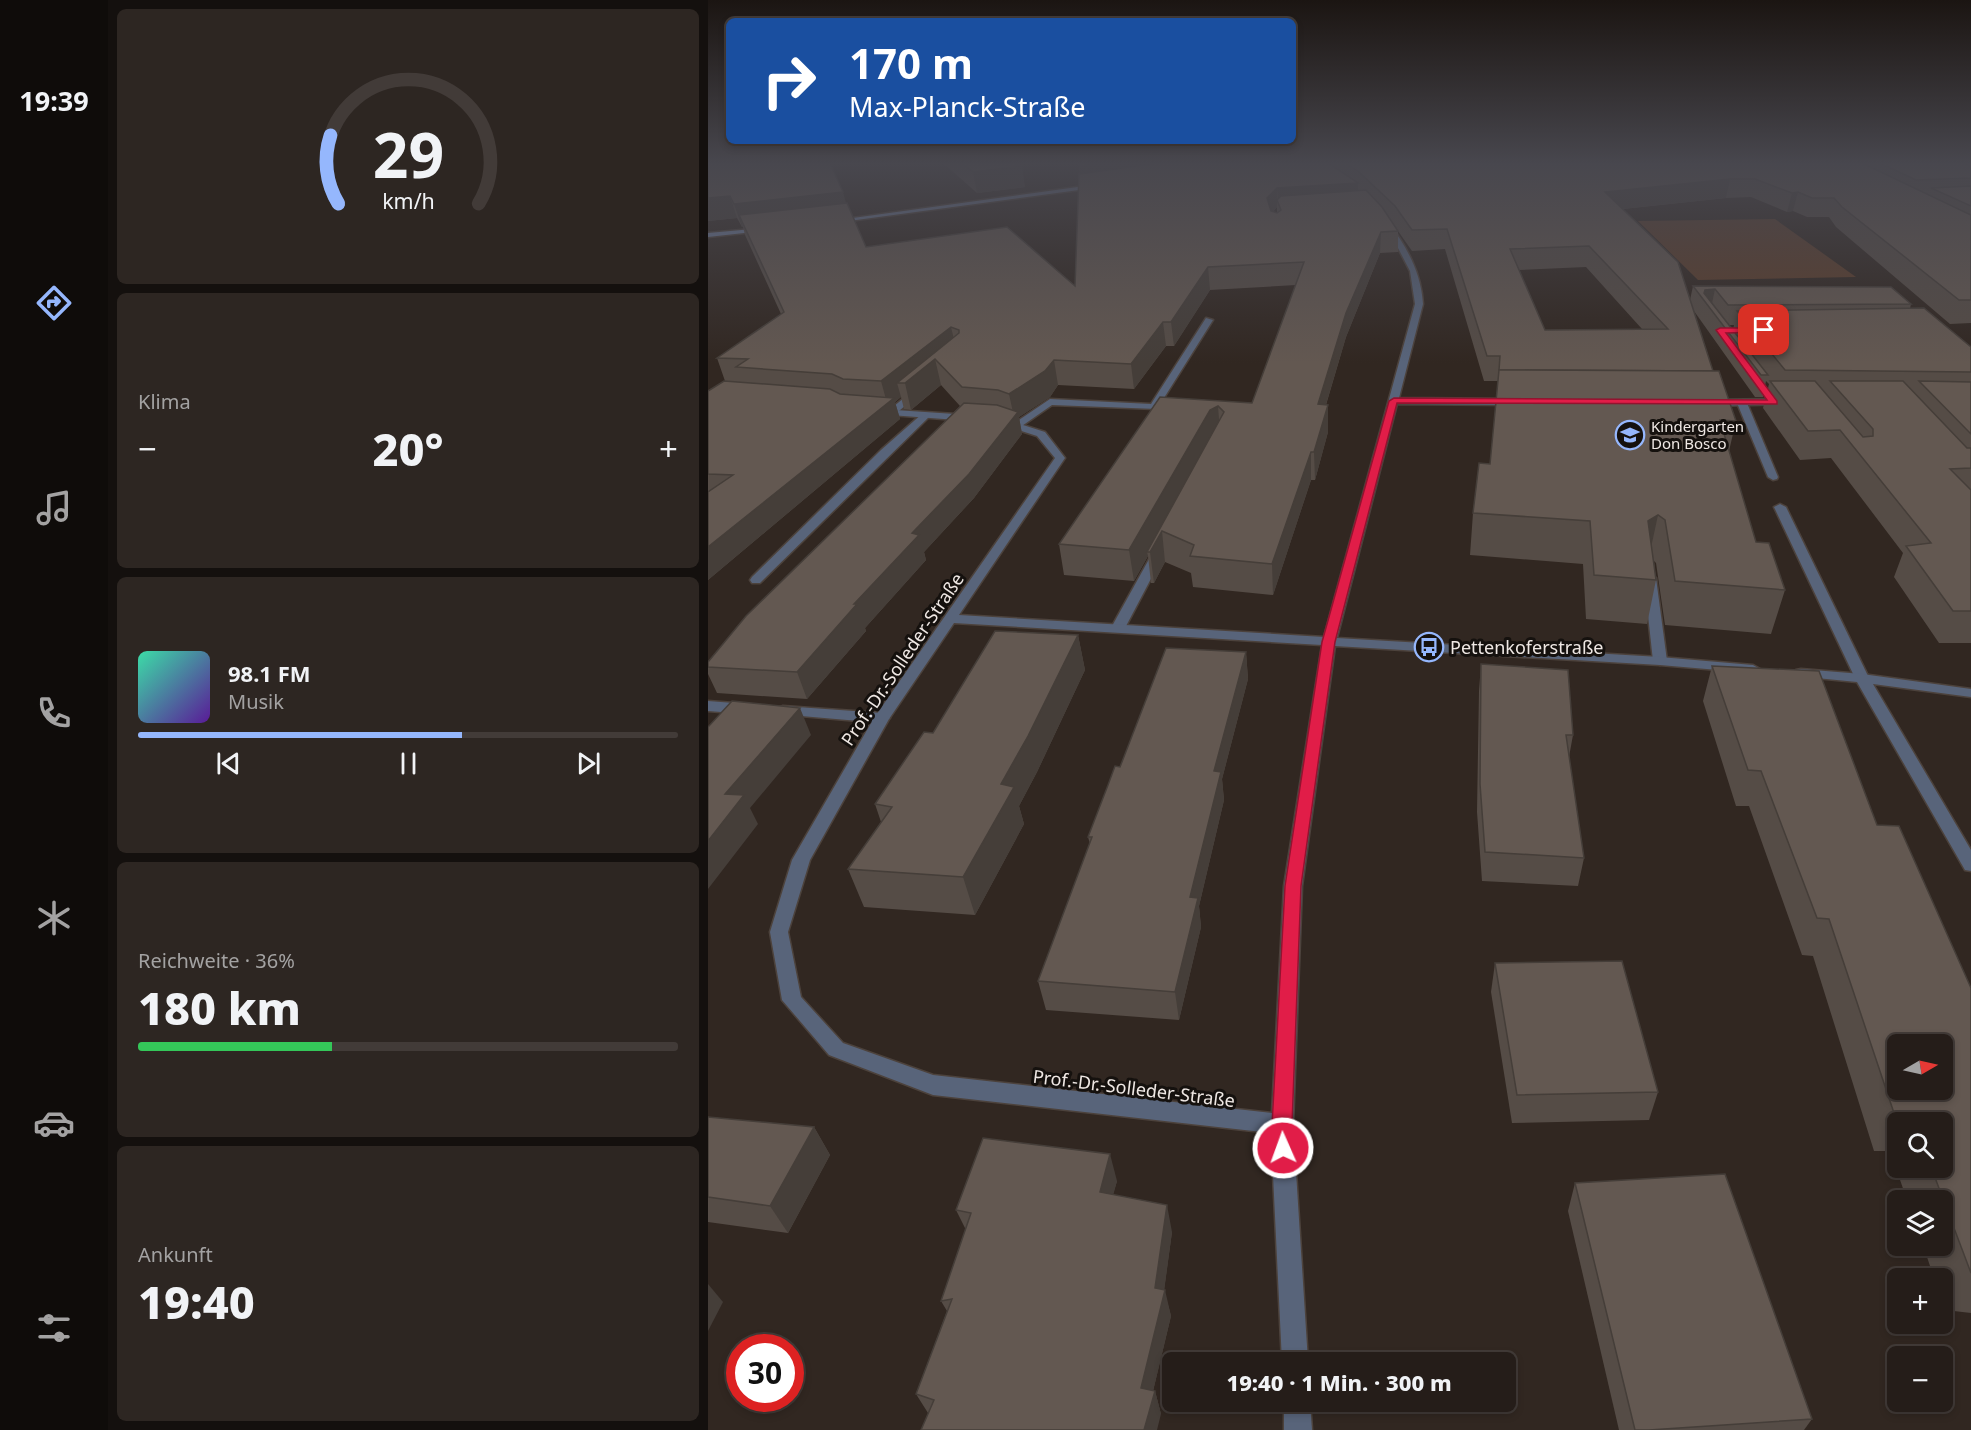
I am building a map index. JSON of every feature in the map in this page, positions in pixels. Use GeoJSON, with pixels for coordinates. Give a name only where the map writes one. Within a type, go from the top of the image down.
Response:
{"type":"FeatureCollection","features":[{"type":"Feature","properties":{"kind":"main road"},"geometry":{"type":"LineString","coordinates":[[708,235],[755,230]]}},
{"type":"Feature","properties":{"kind":"street"},"geometry":{"type":"LineString","coordinates":[[1294,1352],[1282,1125],[1293,886],[1329,642],[1419,304],[1419,288],[1414,269],[1390,230]]}},
{"type":"Feature","properties":{"kind":"street"},"geometry":{"type":"LineString","coordinates":[[1015,426],[1050,402],[1154,407],[1209,320]]}},
{"type":"Feature","properties":{"kind":"street"},"geometry":{"type":"LineString","coordinates":[[891,413],[925,385]]}},
{"type":"Feature","properties":{"kind":"street"},"geometry":{"type":"LineString","coordinates":[[1767,393],[1774,402]]}},
{"type":"Feature","properties":{"kind":"street"},"geometry":{"type":"LineString","coordinates":[[1394,401],[1523,402]]}},
{"type":"Feature","properties":{"kind":"street"},"geometry":{"type":"LineString","coordinates":[[1696,402],[1798,402]]}},
{"type":"Feature","properties":{"kind":"street"},"geometry":{"type":"LineString","coordinates":[[1742,403],[1773,477]]}},
{"type":"Feature","properties":{"kind":"street","name":"Prof.-Dr.-Solleder-Straße"},"geometry":{"type":"LineString","coordinates":[[869,412],[1003,422],[1041,434],[1060,458],[952,619],[882,718],[801,860],[779,932],[792,1000],[836,1049],[933,1085],[1282,1125]]}},
{"type":"Feature","properties":{"kind":"street"},"geometry":{"type":"LineString","coordinates":[[756,580],[885,452],[926,415]]}},
{"type":"Feature","properties":{"kind":"street"},"geometry":{"type":"LineString","coordinates":[[1780,507],[1862,678],[1971,865]]}},
{"type":"Feature","properties":{"kind":"street"},"geometry":{"type":"LineString","coordinates":[[1118,628],[1163,544]]}},
{"type":"Feature","properties":{"kind":"street"},"geometry":{"type":"LineString","coordinates":[[1648,563],[1660,661]]}},
{"type":"Feature","properties":{"kind":"street"},"geometry":{"type":"LineString","coordinates":[[952,619],[1660,661],[1768,670]]}},
{"type":"Feature","properties":{"kind":"street"},"geometry":{"type":"LineString","coordinates":[[1792,672],[1862,678],[1971,693]]}},
{"type":"Feature","properties":{"kind":"street"},"geometry":{"type":"LineString","coordinates":[[708,706],[882,718]]}},
{"type":"Feature","properties":{"kind":"street"},"geometry":{"type":"LineString","coordinates":[[1297,1412],[1298,1430]]}},
{"type":"Feature","properties":{"kind":"shaded area"},"geometry":{"type":"Polygon","coordinates":[[[1647,230],[1790,230],[1856,277],[1698,280],[1647,230]]]}},
{"type":"Feature","properties":{"kind":"building"},"geometry":{"type":"Polygon","coordinates":[[[746,230],[859,230],[866,247],[988,230],[1010,230],[1075,286],[1077,230],[1397,230],[1381,232],[1346,313],[1318,404],[1328,405],[1314,452],[1311,452],[1272,564],[1190,556],[1194,545],[1162,531],[1150,552],[1147,552],[1224,412],[1218,406],[1210,410],[1129,550],[1059,544],[1160,397],[1252,403],[1304,262],[1208,267],[1171,322],[1163,322],[1131,364],[1054,360],[1045,371],[1009,394],[998,390],[962,387],[935,359],[905,383],[897,383],[959,333],[959,330],[951,327],[881,381],[843,379],[832,374],[736,367],[748,359],[717,358],[784,312],[746,230]]]}},
{"type":"Feature","properties":{"kind":"building"},"geometry":{"type":"Polygon","coordinates":[[[1447,230],[1644,230],[1678,262],[1713,371],[1499,370],[1500,356],[1487,356],[1447,230]],[[1589,246],[1510,249],[1545,330],[1668,329],[1589,246]]]}},
{"type":"Feature","properties":{"kind":"building"},"geometry":{"type":"Polygon","coordinates":[[[1871,230],[1971,230],[1971,300],[1959,300],[1871,230]]]}},
{"type":"Feature","properties":{"kind":"building"},"geometry":{"type":"Polygon","coordinates":[[[1693,286],[1891,287],[1911,304],[1728,305],[1715,289],[1705,290],[1704,293],[1768,375],[1761,375],[1693,286]]]}},
{"type":"Feature","properties":{"kind":"building"},"geometry":{"type":"Polygon","coordinates":[[[1924,308],[1971,347],[1971,372],[1785,370],[1737,311],[1924,308]]]}},
{"type":"Feature","properties":{"kind":"building"},"geometry":{"type":"Polygon","coordinates":[[[1499,370],[1719,371],[1736,421],[1720,420],[1756,542],[1769,543],[1785,590],[1675,581],[1665,520],[1658,515],[1648,521],[1656,580],[1594,575],[1590,521],[1473,513],[1479,463],[1490,464],[1499,370]]]}},
{"type":"Feature","properties":{"kind":"building"},"geometry":{"type":"Polygon","coordinates":[[[724,381],[830,389],[840,394],[894,398],[708,547],[708,492],[733,475],[708,474],[708,391],[724,381]]]}},
{"type":"Feature","properties":{"kind":"building"},"geometry":{"type":"Polygon","coordinates":[[[1770,381],[1815,381],[1863,437],[1873,436],[1873,429],[1830,381],[1903,381],[1967,448],[1971,448],[1971,468],[1950,469],[1971,490],[1971,611],[1953,611],[1906,546],[1931,543],[1840,430],[1808,431],[1770,381]]]}},
{"type":"Feature","properties":{"kind":"building"},"geometry":{"type":"Polygon","coordinates":[[[1919,381],[1971,382],[1971,434],[1919,381]]]}},
{"type":"Feature","properties":{"kind":"building"},"geometry":{"type":"Polygon","coordinates":[[[964,403],[997,405],[1018,412],[969,474],[912,533],[919,535],[854,604],[857,604],[797,672],[708,667],[708,662],[746,616],[964,403]]]}},
{"type":"Feature","properties":{"kind":"building"},"geometry":{"type":"Polygon","coordinates":[[[995,631],[1078,635],[1028,736],[1001,784],[1014,787],[963,877],[848,869],[892,807],[875,804],[924,732],[933,733],[995,631]]]}},
{"type":"Feature","properties":{"kind":"building"},"geometry":{"type":"Polygon","coordinates":[[[1166,648],[1246,652],[1214,771],[1221,772],[1190,897],[1198,898],[1175,992],[1038,981],[1092,837],[1088,837],[1115,766],[1120,767],[1166,648]]]}},
{"type":"Feature","properties":{"kind":"building"},"geometry":{"type":"Polygon","coordinates":[[[1481,664],[1568,670],[1573,735],[1566,735],[1584,858],[1485,852],[1480,784],[1481,664]]]}},
{"type":"Feature","properties":{"kind":"building"},"geometry":{"type":"Polygon","coordinates":[[[1712,666],[1819,671],[1877,825],[1899,826],[1971,988],[1971,1273],[1953,1225],[1953,1190],[1940,1190],[1935,1178],[1953,1178],[1953,1112],[1894,1112],[1890,1100],[1953,1100],[1953,1034],[1887,1034],[1887,1092],[1829,919],[1817,918],[1761,771],[1748,770],[1712,666]]]}},
{"type":"Feature","properties":{"kind":"building"},"geometry":{"type":"Polygon","coordinates":[[[732,701],[800,708],[725,794],[744,795],[708,841],[708,727],[732,701]]]}},
{"type":"Feature","properties":{"kind":"building"},"geometry":{"type":"Polygon","coordinates":[[[1622,961],[1658,1092],[1517,1095],[1495,963],[1622,961]]]}},
{"type":"Feature","properties":{"kind":"building"},"geometry":{"type":"Polygon","coordinates":[[[708,1117],[814,1127],[770,1206],[708,1197],[708,1117]]]}},
{"type":"Feature","properties":{"kind":"building"},"geometry":{"type":"Polygon","coordinates":[[[983,1138],[1110,1154],[1100,1192],[1167,1205],[1155,1288],[1165,1290],[1141,1388],[1155,1391],[1144,1430],[921,1430],[934,1400],[916,1394],[952,1299],[941,1301],[971,1213],[956,1210],[983,1138]]]}},
{"type":"Feature","properties":{"kind":"building"},"geometry":{"type":"Polygon","coordinates":[[[1725,1174],[1812,1419],[1635,1430],[1575,1183],[1725,1174]]]}},
{"type":"Feature","properties":{"kind":"place","name":"Kindergarten Don Bosco"},"geometry":{"type":"Point","coordinates":[1630,435]}},
{"type":"Feature","properties":{"kind":"place","name":"Pettenkoferstraße"},"geometry":{"type":"Point","coordinates":[1429,647]}},
{"type":"Feature","properties":{"kind":"route"},"geometry":{"type":"LineString","coordinates":[[1283,1148],[1282,1125],[1293,886],[1314,741],[1329,642],[1394,401],[1774,402],[1720,330],[1764,330]]}}]}
